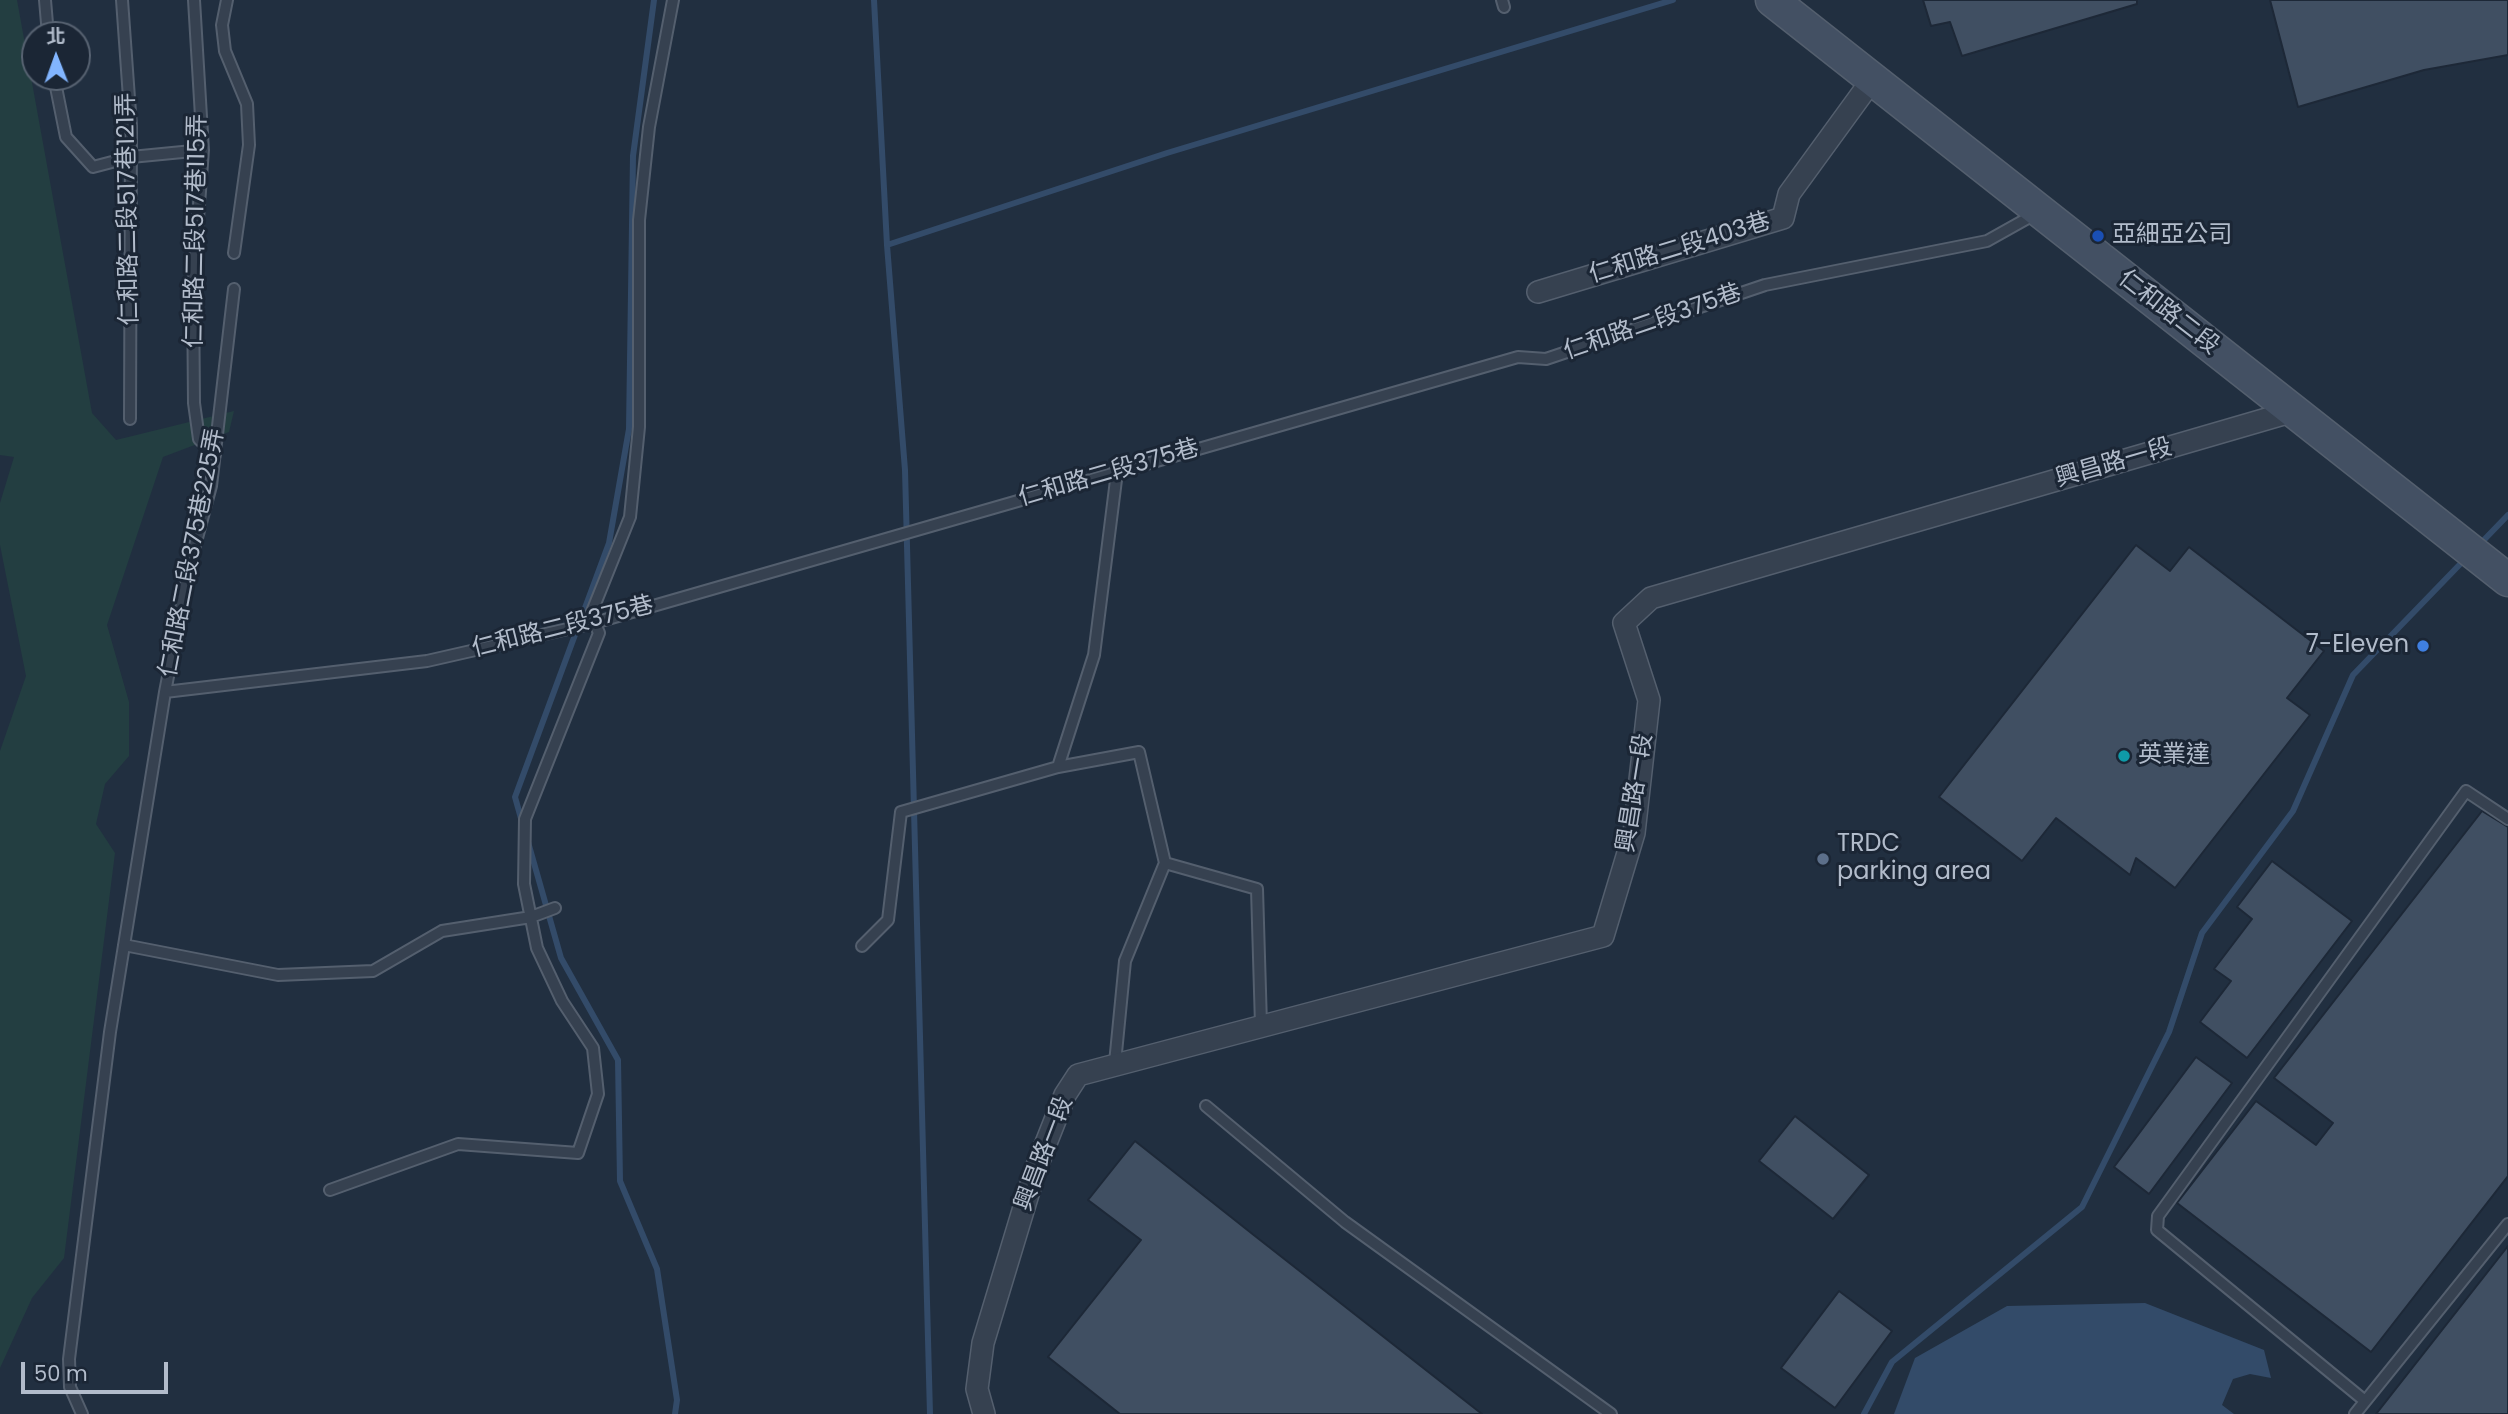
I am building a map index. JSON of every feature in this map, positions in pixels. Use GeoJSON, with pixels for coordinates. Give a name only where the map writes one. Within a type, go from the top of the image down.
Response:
{"type":"FeatureCollection","features":[{"type":"Feature","properties":{"kind":"main road","name":"仁和路二段"},"geometry":{"type":"LineString","coordinates":[[1772,0],[2489,562]]}},
{"type":"Feature","properties":{"kind":"street","name":"仁和路二段403巷"},"geometry":{"type":"LineString","coordinates":[[1538,292],[1783,218],[1789,194],[1872,79]]}},
{"type":"Feature","properties":{"kind":"street","name":"興昌路一段"},"geometry":{"type":"LineString","coordinates":[[984,1414],[977,1389],[983,1343],[1035,1171],[1065,1095],[1077,1075],[1603,936],[1634,833],[1649,700],[1625,623],[1651,598],[2294,411]]}},
{"type":"Feature","properties":{"kind":"lane"},"geometry":{"type":"LineString","coordinates":[[45,0],[47,21]]}},
{"type":"Feature","properties":{"kind":"lane","name":"仁和路二段517巷121弄"},"geometry":{"type":"LineString","coordinates":[[122,0],[131,157],[130,419]]}},
{"type":"Feature","properties":{"kind":"lane","name":"仁和路二段517巷115弄"},"geometry":{"type":"LineString","coordinates":[[194,0],[203,150],[193,286],[194,403],[199,439],[215,455]]}},
{"type":"Feature","properties":{"kind":"lane"},"geometry":{"type":"LineString","coordinates":[[227,0],[222,25],[225,51],[247,104],[248,131],[234,253]]}},
{"type":"Feature","properties":{"kind":"lane"},"geometry":{"type":"LineString","coordinates":[[330,1190],[458,1144],[578,1153],[598,1094],[593,1048],[562,1001],[537,948],[535,916],[524,884],[525,819],[599,633],[590,624],[591,614],[630,517],[639,427],[639,220],[649,127],[673,0]]}},
{"type":"Feature","properties":{"kind":"lane"},"geometry":{"type":"LineString","coordinates":[[57,91],[66,137],[93,167],[131,157],[203,150]]}},
{"type":"Feature","properties":{"kind":"lane","name":"仁和路二段375巷"},"geometry":{"type":"LineString","coordinates":[[164,692],[427,661],[590,624],[1518,357],[1546,359],[1765,285],[1987,241],[2040,212]]}},
{"type":"Feature","properties":{"kind":"lane","name":"仁和路二段375巷225弄"},"geometry":{"type":"LineString","coordinates":[[82,1414],[70,1387],[69,1359],[110,1032],[164,692],[215,455],[234,289]]}},
{"type":"Feature","properties":{"kind":"lane"},"geometry":{"type":"LineString","coordinates":[[1058,768],[1094,655],[1117,472]]}},
{"type":"Feature","properties":{"kind":"lane"},"geometry":{"type":"LineString","coordinates":[[862,946],[888,920],[901,812],[1058,768],[1139,752],[1165,863],[1125,961],[1115,1063]]}},
{"type":"Feature","properties":{"kind":"lane"},"geometry":{"type":"LineString","coordinates":[[2365,1401],[2157,1230],[2158,1216],[2466,791],[2508,820]]}},
{"type":"Feature","properties":{"kind":"lane"},"geometry":{"type":"LineString","coordinates":[[1165,863],[1257,889],[1261,1025]]}},
{"type":"Feature","properties":{"kind":"lane"},"geometry":{"type":"LineString","coordinates":[[124,945],[278,975],[373,971],[442,931],[535,916],[555,908]]}},
{"type":"Feature","properties":{"kind":"lane"},"geometry":{"type":"LineString","coordinates":[[1206,1106],[1345,1222],[1611,1414]]}},
{"type":"Feature","properties":{"kind":"lane"},"geometry":{"type":"LineString","coordinates":[[2355,1414],[2508,1224]]}},
{"type":"Feature","properties":{"kind":"green space"},"geometry":{"type":"Polygon","coordinates":[[[0,0],[17,0],[21,22],[21,91],[34,91],[92,413],[116,440],[234,411],[229,432],[163,457],[107,625],[129,702],[129,756],[105,784],[96,824],[115,853],[64,1258],[32,1298],[0,1368],[0,751],[26,676],[0,545],[0,503],[14,457],[0,455],[0,0]]]}},
{"type":"Feature","properties":{"kind":"water"},"geometry":{"type":"Polygon","coordinates":[[[2145,1303],[2264,1350],[2271,1378],[2250,1374],[2233,1379],[2222,1405],[2234,1414],[1894,1414],[1915,1358],[2007,1306],[2145,1303]]]}},
{"type":"Feature","properties":{"kind":"building"},"geometry":{"type":"Polygon","coordinates":[[[1923,0],[2137,0],[2137,4],[1962,56],[1950,22],[1931,26],[1923,0]]]}},
{"type":"Feature","properties":{"kind":"building"},"geometry":{"type":"Polygon","coordinates":[[[2270,0],[2508,0],[2508,55],[2424,70],[2298,107],[2270,0]]]}},
{"type":"Feature","properties":{"kind":"building","name":"英業達"},"geometry":{"type":"Polygon","coordinates":[[[2136,545],[2170,571],[2189,547],[2324,651],[2287,698],[2310,715],[2175,888],[2136,858],[2130,875],[2056,818],[2022,861],[1939,797],[2136,545]]]}},
{"type":"Feature","properties":{"kind":"building"},"geometry":{"type":"Polygon","coordinates":[[[2482,811],[2508,827],[2508,1176],[2371,1352],[2177,1203],[2256,1101],[2316,1145],[2333,1123],[2274,1078],[2482,811]]]}},
{"type":"Feature","properties":{"kind":"building"},"geometry":{"type":"Polygon","coordinates":[[[2272,861],[2352,921],[2247,1058],[2200,1022],[2231,981],[2214,969],[2252,919],[2237,907],[2272,861]]]}},
{"type":"Feature","properties":{"kind":"building"},"geometry":{"type":"Polygon","coordinates":[[[2196,1057],[2232,1083],[2149,1194],[2114,1167],[2196,1057]]]}},
{"type":"Feature","properties":{"kind":"building"},"geometry":{"type":"Polygon","coordinates":[[[1795,1116],[1869,1175],[1833,1219],[1759,1161],[1795,1116]]]}},
{"type":"Feature","properties":{"kind":"building"},"geometry":{"type":"Polygon","coordinates":[[[1135,1141],[1482,1414],[1120,1414],[1048,1357],[1141,1240],[1088,1200],[1135,1141]]]}},
{"type":"Feature","properties":{"kind":"building"},"geometry":{"type":"Polygon","coordinates":[[[2508,1246],[2508,1414],[2376,1414],[2508,1246]]]}},
{"type":"Feature","properties":{"kind":"building"},"geometry":{"type":"Polygon","coordinates":[[[1839,1291],[1892,1331],[1835,1408],[1781,1368],[1839,1291]]]}},
{"type":"Feature","properties":{"kind":"waterway"},"geometry":{"type":"LineString","coordinates":[[522,822],[515,797],[609,543],[629,429],[633,156],[654,0]]}},
{"type":"Feature","properties":{"kind":"waterway"},"geometry":{"type":"LineString","coordinates":[[874,0],[887,245],[905,470],[930,1414]]}},
{"type":"Feature","properties":{"kind":"waterway"},"geometry":{"type":"LineString","coordinates":[[887,245],[1167,153],[1673,0]]}},
{"type":"Feature","properties":{"kind":"waterway"},"geometry":{"type":"LineString","coordinates":[[2480,544],[2508,515]]}},
{"type":"Feature","properties":{"kind":"waterway"},"geometry":{"type":"LineString","coordinates":[[1864,1414],[1892,1362],[2082,1207],[2169,1032],[2202,933],[2293,811],[2353,675],[2467,557]]}},
{"type":"Feature","properties":{"kind":"waterway"},"geometry":{"type":"LineString","coordinates":[[528,842],[561,958],[618,1060],[620,1181],[657,1269],[677,1400],[675,1414]]}},
{"type":"Feature","properties":{"kind":"place","name":"亞細亞公司"},"geometry":{"type":"Point","coordinates":[2098,236]}},
{"type":"Feature","properties":{"kind":"place","name":"7-Eleven"},"geometry":{"type":"Point","coordinates":[2423,646]}},
{"type":"Feature","properties":{"kind":"place","name":"英業達"},"geometry":{"type":"Point","coordinates":[2124,756]}},
{"type":"Feature","properties":{"kind":"place","name":"TRDC parking area"},"geometry":{"type":"Point","coordinates":[1823,859]}}]}
